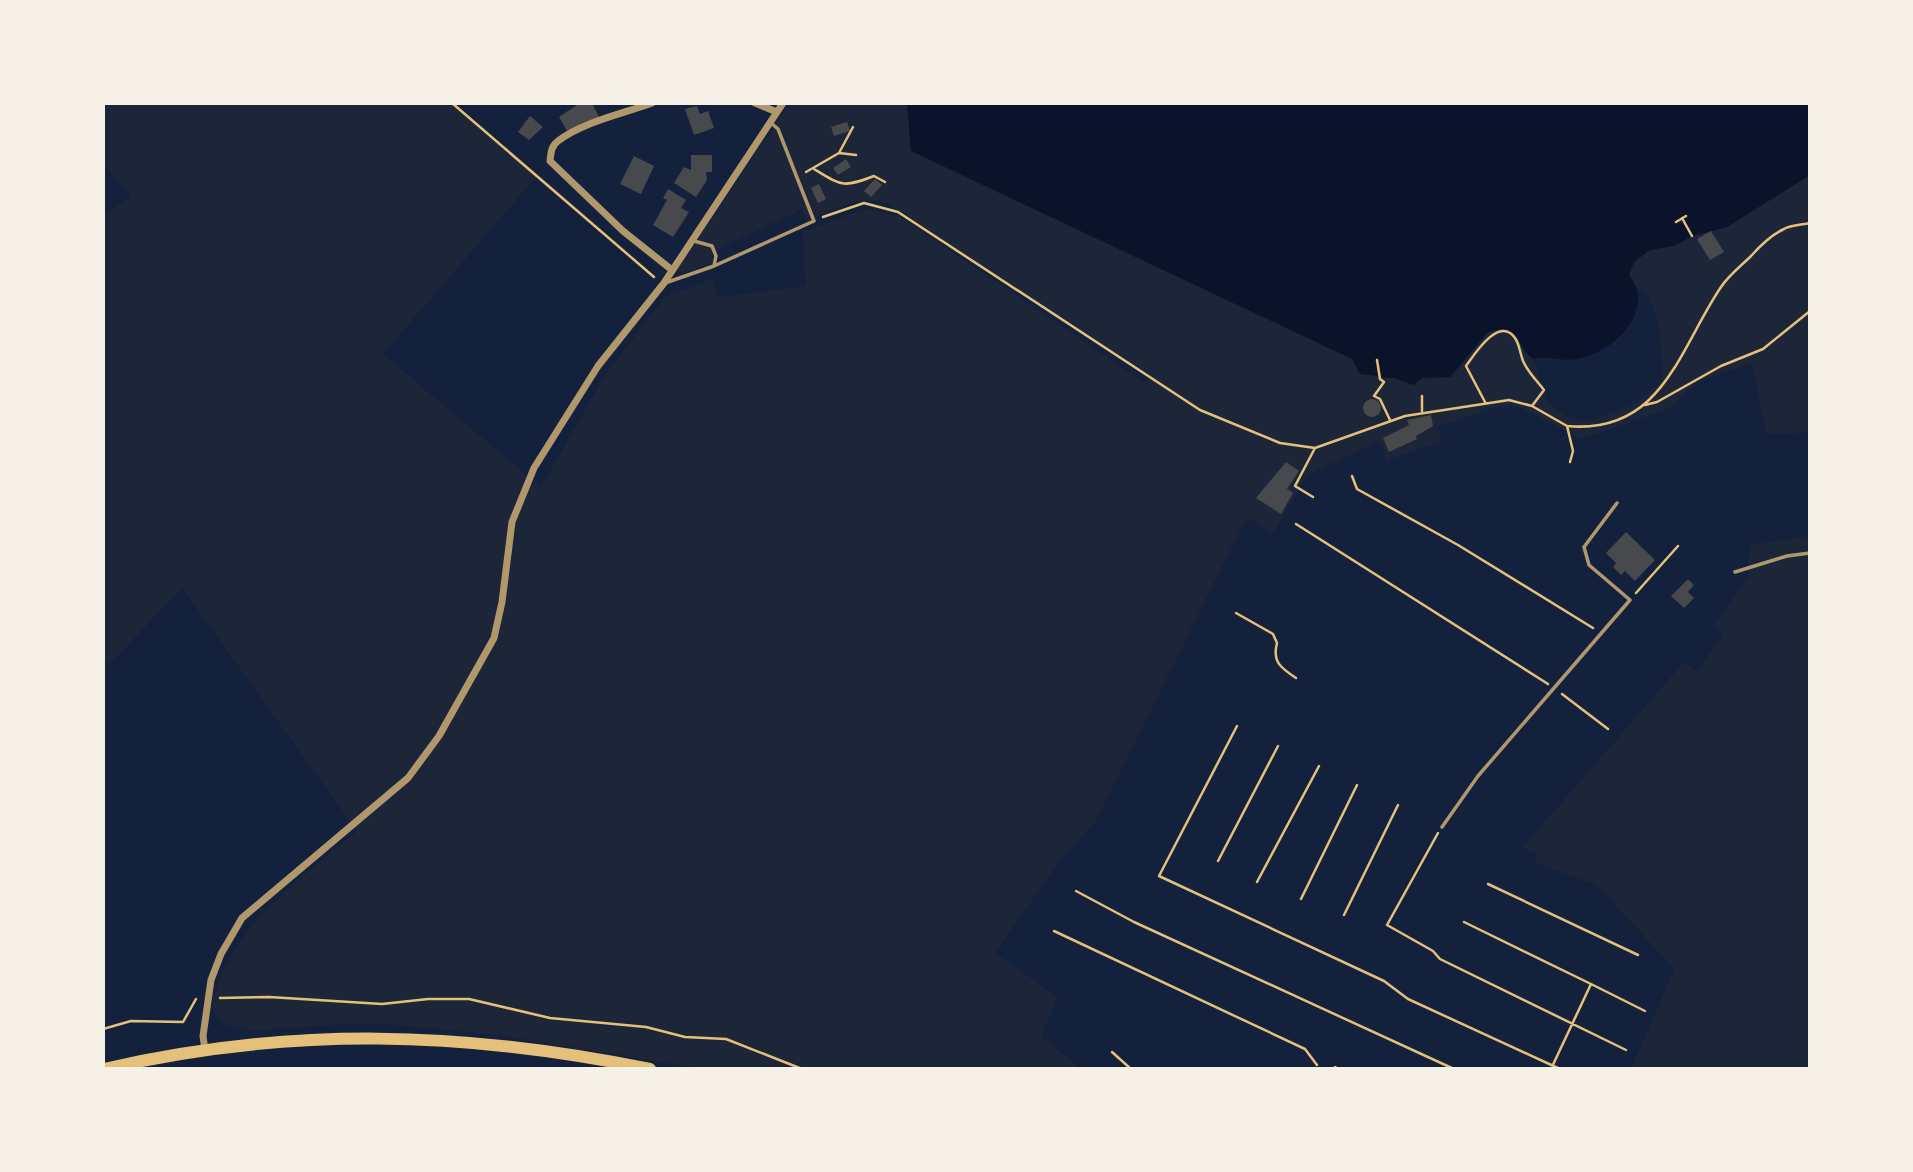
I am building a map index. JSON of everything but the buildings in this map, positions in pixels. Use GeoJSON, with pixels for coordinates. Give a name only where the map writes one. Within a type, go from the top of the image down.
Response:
{"type":"FeatureCollection","features":[{"type":"Feature","properties":{"kind":"main road"},"geometry":{"type":"LineString","coordinates":[[105,1069],[205,1050],[303,1038],[398,1037],[498,1043],[650,1069]]}},
{"type":"Feature","properties":{"kind":"street"},"geometry":{"type":"LineString","coordinates":[[652,103],[591,125],[557,141],[551,149],[550,161],[623,231],[672,270]]}},
{"type":"Feature","properties":{"kind":"street"},"geometry":{"type":"LineString","coordinates":[[755,103],[777,112]]}},
{"type":"Feature","properties":{"kind":"street"},"geometry":{"type":"LineString","coordinates":[[205,1050],[207,999],[221,954],[242,918],[408,778],[439,736],[494,638],[502,602],[512,522],[534,468],[598,366],[664,284],[783,103]]}},
{"type":"Feature","properties":{"kind":"lane"},"geometry":{"type":"LineString","coordinates":[[664,284],[714,266],[814,221],[778,129],[770,122]]}},
{"type":"Feature","properties":{"kind":"lane"},"geometry":{"type":"LineString","coordinates":[[691,240],[712,246],[716,256],[714,266]]}},
{"type":"Feature","properties":{"kind":"lane"},"geometry":{"type":"LineString","coordinates":[[1442,827],[1478,776],[1630,600],[1588,565],[1584,558],[1584,547],[1617,503]]}},
{"type":"Feature","properties":{"kind":"lane"},"geometry":{"type":"LineString","coordinates":[[1735,572],[1810,553]]}},
{"type":"Feature","properties":{"kind":"path"},"geometry":{"type":"LineString","coordinates":[[452,103],[664,284]]}},
{"type":"Feature","properties":{"kind":"path"},"geometry":{"type":"LineString","coordinates":[[796,176],[814,169],[839,153],[853,127]]}},
{"type":"Feature","properties":{"kind":"path"},"geometry":{"type":"LineString","coordinates":[[839,153],[856,155]]}},
{"type":"Feature","properties":{"kind":"path"},"geometry":{"type":"LineString","coordinates":[[814,169],[840,185],[854,185],[874,176],[886,182]]}},
{"type":"Feature","properties":{"kind":"path"},"geometry":{"type":"LineString","coordinates":[[814,221],[864,203],[898,212],[1200,410],[1280,443],[1315,448],[1390,420],[1422,412],[1509,400],[1532,406],[1567,426],[1600,425],[1657,402],[1721,366],[1763,349],[1810,311]]}},
{"type":"Feature","properties":{"kind":"path"},"geometry":{"type":"LineString","coordinates":[[1676,222],[1686,216]]}},
{"type":"Feature","properties":{"kind":"path"},"geometry":{"type":"LineString","coordinates":[[1682,218],[1692,236]]}},
{"type":"Feature","properties":{"kind":"path"},"geometry":{"type":"LineString","coordinates":[[1646,405],[1674,371],[1722,285],[1764,242],[1784,228],[1810,223]]}},
{"type":"Feature","properties":{"kind":"path"},"geometry":{"type":"LineString","coordinates":[[1485,402],[1466,366],[1489,337],[1502,332],[1511,334],[1516,339],[1522,360],[1544,390],[1532,406]]}},
{"type":"Feature","properties":{"kind":"path"},"geometry":{"type":"LineString","coordinates":[[1377,360],[1380,379],[1384,382],[1374,396],[1380,399],[1390,420]]}},
{"type":"Feature","properties":{"kind":"path"},"geometry":{"type":"LineString","coordinates":[[1422,397],[1422,412]]}},
{"type":"Feature","properties":{"kind":"path"},"geometry":{"type":"LineString","coordinates":[[1567,426],[1573,451],[1570,462]]}},
{"type":"Feature","properties":{"kind":"path"},"geometry":{"type":"LineString","coordinates":[[1312,497],[1295,486],[1315,448]]}},
{"type":"Feature","properties":{"kind":"path"},"geometry":{"type":"LineString","coordinates":[[1352,476],[1357,489],[1458,545],[1602,634]]}},
{"type":"Feature","properties":{"kind":"path"},"geometry":{"type":"LineString","coordinates":[[1296,524],[1555,689],[1608,729]]}},
{"type":"Feature","properties":{"kind":"path"},"geometry":{"type":"LineString","coordinates":[[1630,600],[1678,546]]}},
{"type":"Feature","properties":{"kind":"path"},"geometry":{"type":"LineString","coordinates":[[1237,614],[1273,634],[1278,643],[1274,654],[1278,665],[1296,678]]}},
{"type":"Feature","properties":{"kind":"path"},"geometry":{"type":"LineString","coordinates":[[1237,726],[1158,876],[1384,981],[1408,999],[1560,1069]]}},
{"type":"Feature","properties":{"kind":"path"},"geometry":{"type":"LineString","coordinates":[[1218,861],[1278,746]]}},
{"type":"Feature","properties":{"kind":"path"},"geometry":{"type":"LineString","coordinates":[[1257,882],[1319,766]]}},
{"type":"Feature","properties":{"kind":"path"},"geometry":{"type":"LineString","coordinates":[[1301,898],[1357,785]]}},
{"type":"Feature","properties":{"kind":"path"},"geometry":{"type":"LineString","coordinates":[[1344,915],[1398,806]]}},
{"type":"Feature","properties":{"kind":"path"},"geometry":{"type":"LineString","coordinates":[[1442,827],[1387,925],[1433,951],[1440,960],[1626,1050]]}},
{"type":"Feature","properties":{"kind":"path"},"geometry":{"type":"LineString","coordinates":[[1488,884],[1638,955]]}},
{"type":"Feature","properties":{"kind":"path"},"geometry":{"type":"LineString","coordinates":[[1076,891],[1134,922],[1454,1069]]}},
{"type":"Feature","properties":{"kind":"path"},"geometry":{"type":"LineString","coordinates":[[1464,922],[1645,1011]]}},
{"type":"Feature","properties":{"kind":"path"},"geometry":{"type":"LineString","coordinates":[[1054,931],[1305,1049],[1317,1065]]}},
{"type":"Feature","properties":{"kind":"path"},"geometry":{"type":"LineString","coordinates":[[1552,1067],[1591,984]]}},
{"type":"Feature","properties":{"kind":"path"},"geometry":{"type":"LineString","coordinates":[[103,1029],[131,1021],[183,1022],[194,999],[269,997],[382,1004],[428,999],[469,999],[550,1018],[646,1027],[685,1037],[726,1039],[752,1046],[802,1069]]}},
{"type":"Feature","properties":{"kind":"path"},"geometry":{"type":"LineString","coordinates":[[1112,1052],[1131,1069]]}},
{"type":"Feature","properties":{"kind":"shaded area"},"geometry":{"type":"Polygon","coordinates":[[[103,103],[451,103],[536,177],[383,354],[541,487],[605,375],[665,297],[711,279],[718,297],[805,286],[803,232],[865,209],[900,217],[1144,382],[1150,376],[889,204],[879,201],[858,202],[807,221],[801,210],[711,252],[713,262],[682,274],[678,272],[678,268],[790,103],[907,103],[911,151],[1352,359],[1379,378],[1394,378],[1414,385],[1422,378],[1450,377],[1488,332],[1512,331],[1533,359],[1547,399],[1557,411],[1572,419],[1590,420],[1633,405],[1663,381],[1659,324],[1647,292],[1635,287],[1629,274],[1634,262],[1650,250],[1673,246],[1692,236],[1727,227],[1810,175],[1810,430],[1799,433],[1766,433],[1752,363],[1697,382],[1670,408],[1582,439],[1517,406],[1493,408],[1437,427],[1441,441],[1386,461],[1381,444],[1376,443],[1307,475],[1273,534],[1247,517],[1095,822],[1058,863],[995,953],[1058,997],[1041,1036],[1082,1069],[703,1069],[498,1035],[397,1025],[347,1024],[251,1031],[224,1024],[212,1008],[220,979],[233,953],[268,908],[357,831],[182,588],[109,665],[103,659],[103,216],[131,196],[103,164],[103,103]]]}},
{"type":"Feature","properties":{"kind":"shaded area"},"geometry":{"type":"Polygon","coordinates":[[[907,103],[1810,103],[1810,175],[1727,227],[1692,236],[1674,246],[1650,250],[1634,262],[1629,274],[1638,294],[1634,318],[1619,337],[1598,352],[1570,360],[1533,359],[1512,332],[1499,329],[1488,332],[1450,377],[1422,378],[1414,385],[1394,378],[1360,374],[1352,359],[911,151],[907,103]]]}},
{"type":"Feature","properties":{"kind":"shaded area"},"geometry":{"type":"Polygon","coordinates":[[[1810,536],[1810,1069],[1631,1069],[1674,969],[1598,886],[1534,862],[1537,854],[1522,848],[1684,662],[1697,671],[1723,635],[1713,626],[1748,578],[1750,545],[1810,536]]]}}]}
